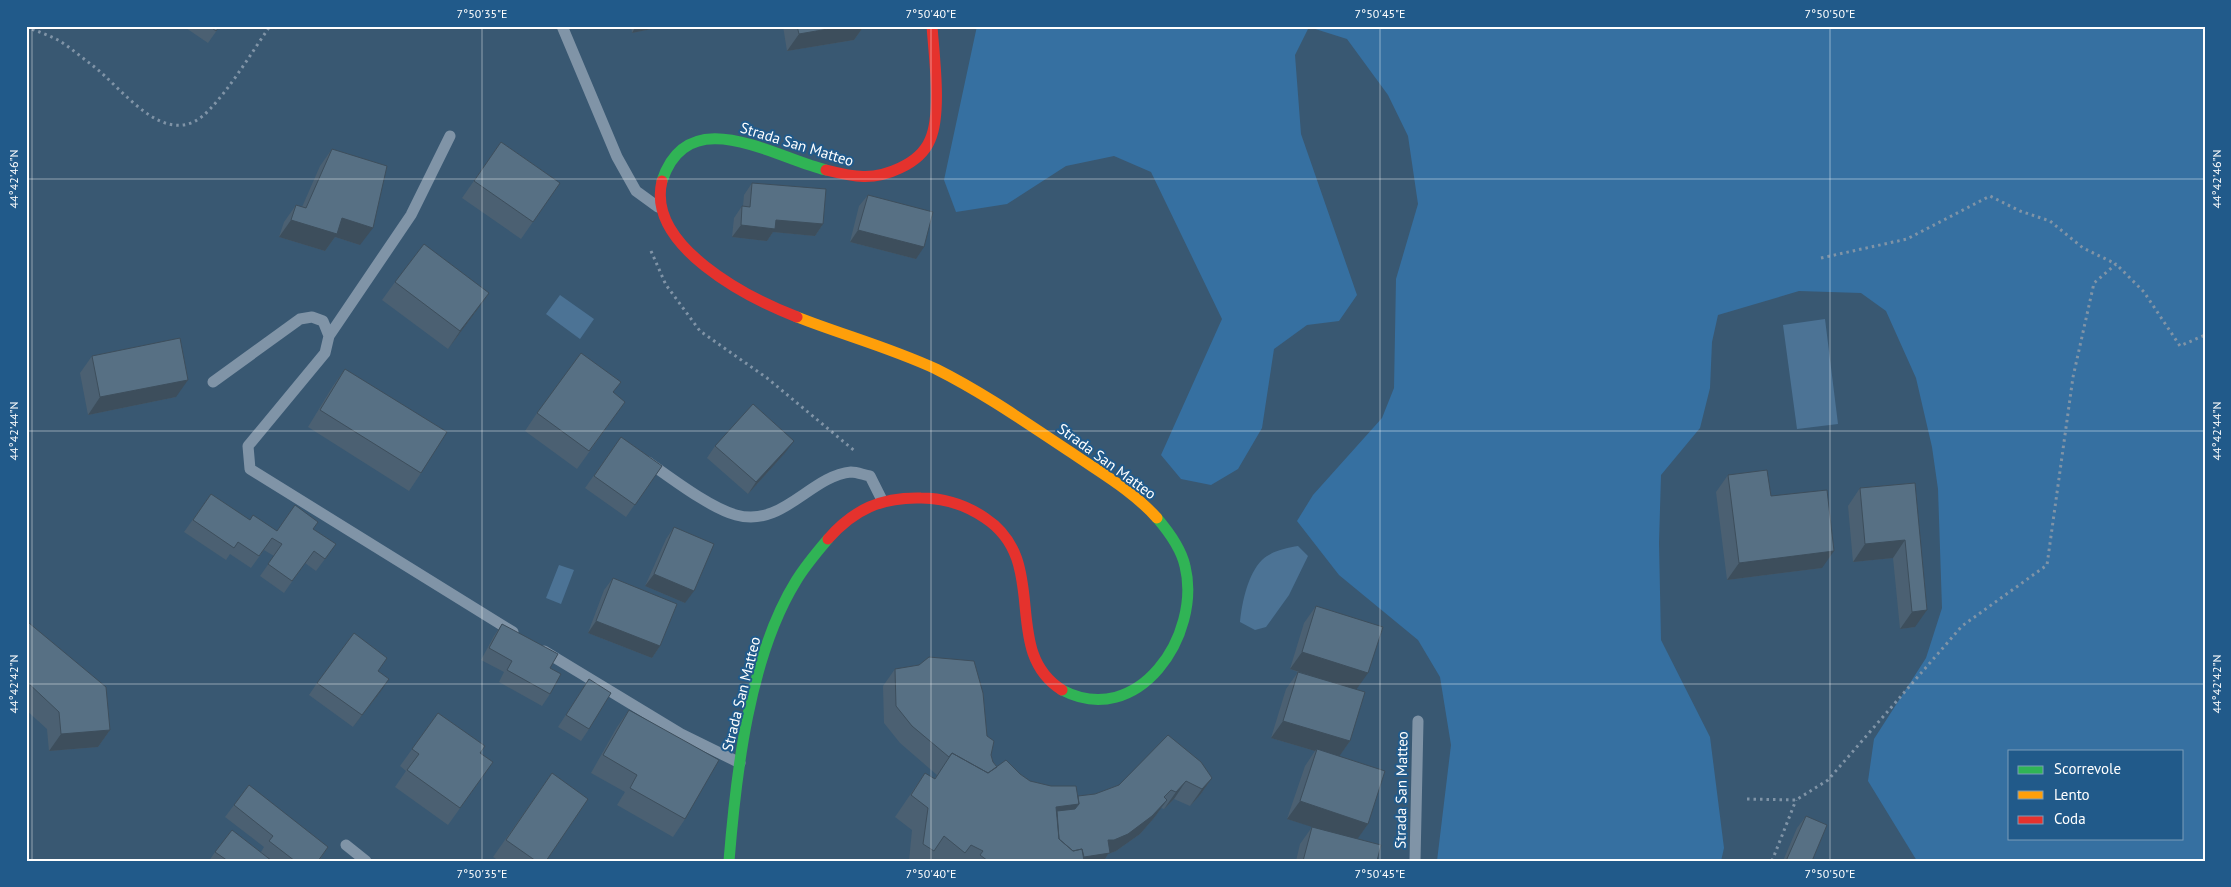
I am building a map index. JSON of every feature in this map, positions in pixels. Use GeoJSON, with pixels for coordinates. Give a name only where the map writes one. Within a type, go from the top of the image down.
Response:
{"type":"FeatureCollection","features":[{"type":"Feature","properties":{"kind":"street","name":"Strada San Matteo"},"geometry":{"type":"LineString","coordinates":[[729,861],[740,763],[759,674],[773,629],[797,580],[832,533],[856,511],[882,500],[920,497],[956,501],[988,519],[1007,536],[1019,560],[1035,660],[1046,678],[1068,694],[1091,701],[1125,696],[1151,678],[1169,657],[1181,631],[1187,609],[1188,582],[1183,560],[1171,534],[1150,510],[1126,490],[988,397],[918,361],[755,300],[723,282],[700,264],[679,240],[660,208],[660,186],[667,165],[679,149],[702,139],[723,138],[744,142],[834,173],[860,178],[881,178],[902,171],[918,158],[930,141],[935,119],[932,26]]}},
{"type":"Feature","properties":{"kind":"lane"},"geometry":{"type":"LineString","coordinates":[[562,26],[617,157],[636,191],[660,208]]}},
{"type":"Feature","properties":{"kind":"lane"},"geometry":{"type":"LineString","coordinates":[[450,136],[411,215],[329,336],[325,353],[248,446],[250,469],[682,734],[740,763]]}},
{"type":"Feature","properties":{"kind":"lane"},"geometry":{"type":"LineString","coordinates":[[213,382],[300,319],[312,317],[323,321],[329,336]]}},
{"type":"Feature","properties":{"kind":"lane"},"geometry":{"type":"LineString","coordinates":[[637,455],[702,498],[736,515],[757,517],[785,508],[835,476],[853,472],[870,476],[882,500]]}},
{"type":"Feature","properties":{"kind":"lane","name":"Strada San Matteo"},"geometry":{"type":"LineString","coordinates":[[1415,861],[1418,721]]}},
{"type":"Feature","properties":{"kind":"lane"},"geometry":{"type":"LineString","coordinates":[[346,845],[366,861]]}},
{"type":"Feature","properties":{"kind":"path"},"geometry":{"type":"LineString","coordinates":[[26,27],[58,40],[94,66],[150,118],[181,126],[194,122],[209,110],[270,26]]}},
{"type":"Feature","properties":{"kind":"path"},"geometry":{"type":"LineString","coordinates":[[1821,258],[1907,239],[1990,196],[2020,211],[2050,221],[2083,248],[2116,264],[2144,292],[2180,346],[2205,335]]}},
{"type":"Feature","properties":{"kind":"path"},"geometry":{"type":"LineString","coordinates":[[649,246],[666,286],[700,331],[767,378],[857,453],[870,476]]}},
{"type":"Feature","properties":{"kind":"path"},"geometry":{"type":"LineString","coordinates":[[1747,799],[1796,800],[1828,780],[1962,626],[2047,565],[2073,377],[2094,283],[2116,264]]}},
{"type":"Feature","properties":{"kind":"path"},"geometry":{"type":"LineString","coordinates":[[1772,861],[1796,800]]}},
{"type":"Feature","properties":{"kind":"shaded area"},"geometry":{"type":"Polygon","coordinates":[[[977,26],[2205,26],[2205,861],[1917,861],[1868,781],[1874,739],[1926,658],[1942,608],[1938,489],[1932,447],[1916,378],[1886,311],[1861,293],[1799,291],[1718,315],[1712,342],[1710,388],[1700,428],[1661,475],[1659,543],[1661,640],[1710,737],[1724,848],[1721,861],[1437,861],[1451,745],[1440,677],[1418,640],[1339,575],[1297,521],[1313,495],[1382,418],[1394,388],[1396,279],[1418,204],[1408,136],[1388,95],[1347,39],[1309,27],[1295,55],[1301,134],[1357,295],[1339,321],[1307,325],[1274,349],[1262,428],[1238,469],[1211,485],[1181,479],[1161,455],[1222,319],[1151,172],[1114,156],[1066,166],[1007,204],[956,212],[944,180],[977,26]]]}},
{"type":"Feature","properties":{"kind":"shaded area"},"geometry":{"type":"Polygon","coordinates":[[[560,295],[594,319],[580,339],[546,314],[560,295]]]}},
{"type":"Feature","properties":{"kind":"shaded area"},"geometry":{"type":"Polygon","coordinates":[[[1825,319],[1838,424],[1797,429],[1783,325],[1825,319]]]}},
{"type":"Feature","properties":{"kind":"shaded area"},"geometry":{"type":"Polygon","coordinates":[[[1298,546],[1308,556],[1289,595],[1266,627],[1255,630],[1240,622],[1246,589],[1257,566],[1274,552],[1298,546]]]}},
{"type":"Feature","properties":{"kind":"shaded area"},"geometry":{"type":"Polygon","coordinates":[[[559,565],[574,570],[561,604],[546,598],[559,565]]]}},
{"type":"Feature","properties":{"kind":"building"},"geometry":{"type":"Polygon","coordinates":[[[209,26],[220,26],[216,31],[209,26]]]}},
{"type":"Feature","properties":{"kind":"building"},"geometry":{"type":"Polygon","coordinates":[[[797,26],[845,26],[799,34],[797,26]]]}},
{"type":"Feature","properties":{"kind":"building"},"geometry":{"type":"Polygon","coordinates":[[[501,142],[560,183],[533,222],[474,181],[501,142]]]}},
{"type":"Feature","properties":{"kind":"building"},"geometry":{"type":"Polygon","coordinates":[[[332,149],[387,166],[373,228],[342,218],[337,234],[291,220],[296,205],[306,208],[332,149]]]}},
{"type":"Feature","properties":{"kind":"building"},"geometry":{"type":"Polygon","coordinates":[[[752,183],[826,189],[823,224],[776,220],[775,229],[741,225],[742,206],[750,207],[752,183]]]}},
{"type":"Feature","properties":{"kind":"building"},"geometry":{"type":"Polygon","coordinates":[[[868,195],[933,212],[924,247],[858,230],[868,195]]]}},
{"type":"Feature","properties":{"kind":"building"},"geometry":{"type":"Polygon","coordinates":[[[424,244],[489,293],[460,331],[395,282],[424,244]]]}},
{"type":"Feature","properties":{"kind":"building"},"geometry":{"type":"Polygon","coordinates":[[[180,338],[188,380],[100,397],[92,356],[180,338]]]}},
{"type":"Feature","properties":{"kind":"building"},"geometry":{"type":"Polygon","coordinates":[[[581,353],[621,382],[613,392],[625,402],[589,451],[537,413],[581,353]]]}},
{"type":"Feature","properties":{"kind":"building"},"geometry":{"type":"Polygon","coordinates":[[[345,369],[447,432],[421,473],[320,410],[345,369]]]}},
{"type":"Feature","properties":{"kind":"building"},"geometry":{"type":"Polygon","coordinates":[[[753,404],[794,441],[756,482],[715,446],[753,404]]]}},
{"type":"Feature","properties":{"kind":"building"},"geometry":{"type":"Polygon","coordinates":[[[621,437],[662,466],[635,505],[594,476],[621,437]]]}},
{"type":"Feature","properties":{"kind":"building"},"geometry":{"type":"Polygon","coordinates":[[[1767,470],[1771,496],[1827,490],[1834,551],[1739,563],[1728,475],[1767,470]]]}},
{"type":"Feature","properties":{"kind":"building"},"geometry":{"type":"Polygon","coordinates":[[[1915,483],[1927,610],[1912,612],[1905,540],[1865,544],[1860,488],[1915,483]]]}},
{"type":"Feature","properties":{"kind":"building"},"geometry":{"type":"Polygon","coordinates":[[[211,494],[250,520],[253,515],[277,531],[295,505],[318,522],[313,529],[336,544],[325,559],[314,551],[292,581],[268,564],[282,544],[272,538],[259,556],[238,542],[234,548],[193,520],[211,494]]]}},
{"type":"Feature","properties":{"kind":"building"},"geometry":{"type":"Polygon","coordinates":[[[674,527],[714,544],[694,591],[654,574],[674,527]]]}},
{"type":"Feature","properties":{"kind":"building"},"geometry":{"type":"Polygon","coordinates":[[[613,578],[677,604],[660,646],[596,621],[613,578]]]}},
{"type":"Feature","properties":{"kind":"building"},"geometry":{"type":"Polygon","coordinates":[[[1316,606],[1383,627],[1368,673],[1302,652],[1316,606]]]}},
{"type":"Feature","properties":{"kind":"building"},"geometry":{"type":"Polygon","coordinates":[[[26,623],[29,623],[106,687],[110,730],[61,734],[59,712],[26,681],[26,623]]]}},
{"type":"Feature","properties":{"kind":"building"},"geometry":{"type":"Polygon","coordinates":[[[502,624],[558,654],[550,668],[561,674],[550,694],[507,670],[512,661],[489,648],[502,624]]]}},
{"type":"Feature","properties":{"kind":"building"},"geometry":{"type":"Polygon","coordinates":[[[354,633],[387,658],[378,671],[389,679],[362,715],[317,683],[354,633]]]}},
{"type":"Feature","properties":{"kind":"building"},"geometry":{"type":"Polygon","coordinates":[[[929,657],[974,661],[983,693],[987,736],[994,741],[991,755],[997,767],[988,773],[952,753],[949,757],[912,726],[896,706],[895,669],[919,665],[929,657]]]}},
{"type":"Feature","properties":{"kind":"building"},"geometry":{"type":"Polygon","coordinates":[[[1298,672],[1365,692],[1350,741],[1283,721],[1298,672]]]}},
{"type":"Feature","properties":{"kind":"building"},"geometry":{"type":"Polygon","coordinates":[[[589,679],[611,693],[589,729],[566,715],[589,679]]]}},
{"type":"Feature","properties":{"kind":"building"},"geometry":{"type":"Polygon","coordinates":[[[629,710],[719,760],[685,819],[630,788],[637,775],[603,755],[629,710]]]}},
{"type":"Feature","properties":{"kind":"building"},"geometry":{"type":"Polygon","coordinates":[[[438,713],[485,746],[480,753],[493,762],[460,808],[407,770],[419,754],[412,749],[438,713]]]}},
{"type":"Feature","properties":{"kind":"building"},"geometry":{"type":"Polygon","coordinates":[[[1168,735],[1201,762],[1212,778],[1202,789],[1186,781],[1176,792],[1171,790],[1164,797],[1167,800],[1152,816],[1128,834],[1114,840],[1108,840],[1110,853],[1084,857],[1082,849],[1073,851],[1059,839],[1057,811],[1075,809],[1079,804],[1078,796],[1095,794],[1119,785],[1168,735]]]}},
{"type":"Feature","properties":{"kind":"building"},"geometry":{"type":"Polygon","coordinates":[[[1317,749],[1385,771],[1368,824],[1300,801],[1317,749]]]}},
{"type":"Feature","properties":{"kind":"building"},"geometry":{"type":"Polygon","coordinates":[[[952,753],[988,773],[1006,760],[1030,781],[1051,786],[1076,786],[1079,804],[1056,807],[1059,839],[1073,851],[1082,849],[1084,861],[988,861],[980,855],[983,851],[971,845],[965,853],[944,836],[934,851],[923,844],[928,808],[911,795],[925,773],[935,779],[952,753]]]}},
{"type":"Feature","properties":{"kind":"building"},"geometry":{"type":"Polygon","coordinates":[[[552,773],[588,799],[546,861],[536,861],[506,840],[552,773]]]}},
{"type":"Feature","properties":{"kind":"building"},"geometry":{"type":"Polygon","coordinates":[[[249,785],[328,847],[318,861],[295,861],[269,841],[273,836],[234,805],[249,785]]]}},
{"type":"Feature","properties":{"kind":"building"},"geometry":{"type":"Polygon","coordinates":[[[1806,816],[1827,825],[1812,861],[1786,861],[1806,816]]]}},
{"type":"Feature","properties":{"kind":"building"},"geometry":{"type":"Polygon","coordinates":[[[1312,827],[1381,845],[1377,861],[1303,861],[1312,827]]]}},
{"type":"Feature","properties":{"kind":"building"},"geometry":{"type":"Polygon","coordinates":[[[232,830],[272,861],[228,861],[215,852],[232,830]]]}},
{"type":"Feature","properties":{"kind":"traffic: fast"},"geometry":{"type":"LineString","coordinates":[[662,181],[674,157],[691,144],[711,139],[734,141],[758,147],[826,170]]}},
{"type":"Feature","properties":{"kind":"traffic: fast"},"geometry":{"type":"LineString","coordinates":[[1062,690],[1090,699],[1116,697],[1139,687],[1158,669],[1174,646],[1184,620],[1188,593],[1185,566],[1174,540],[1157,518]]}},
{"type":"Feature","properties":{"kind":"traffic: fast"},"geometry":{"type":"LineString","coordinates":[[729,861],[741,754],[756,680],[780,611],[796,581],[828,539]]}},
{"type":"Feature","properties":{"kind":"traffic: slow"},"geometry":{"type":"LineString","coordinates":[[797,317],[902,355],[954,378],[1006,409],[1105,475],[1138,499],[1157,518]]}},
{"type":"Feature","properties":{"kind":"traffic: jam"},"geometry":{"type":"LineString","coordinates":[[826,170],[863,177],[881,175],[909,163],[925,149],[934,129],[936,115],[932,26]]}},
{"type":"Feature","properties":{"kind":"traffic: jam"},"geometry":{"type":"LineString","coordinates":[[662,181],[661,205],[669,227],[685,248],[705,266],[729,283],[753,297],[797,317]]}},
{"type":"Feature","properties":{"kind":"traffic: jam"},"geometry":{"type":"LineString","coordinates":[[828,539],[848,520],[859,513],[870,507],[894,500],[930,498],[946,501],[978,513],[1005,536],[1016,558],[1022,581],[1028,630],[1033,652],[1043,673],[1062,690]]}}]}
